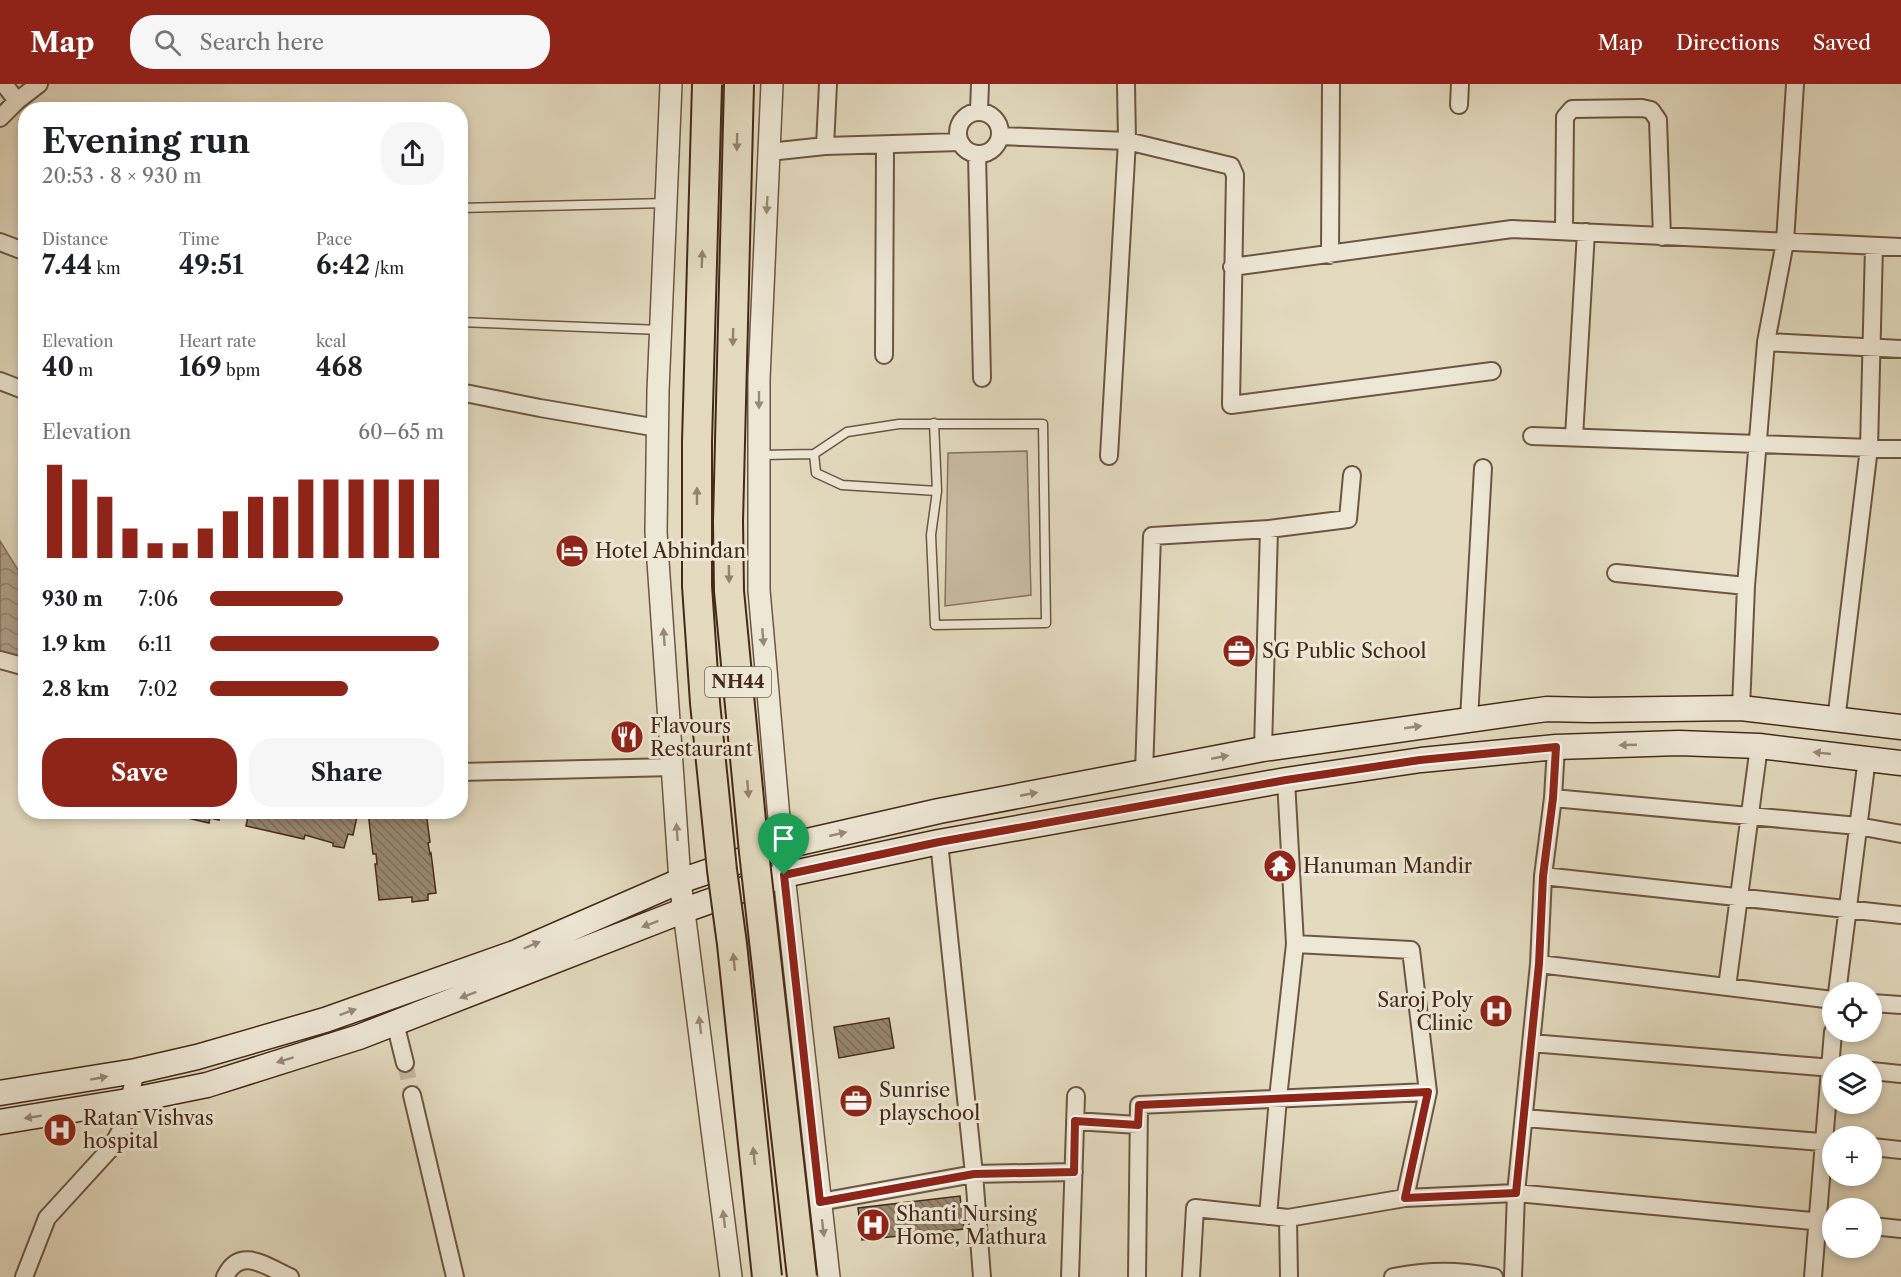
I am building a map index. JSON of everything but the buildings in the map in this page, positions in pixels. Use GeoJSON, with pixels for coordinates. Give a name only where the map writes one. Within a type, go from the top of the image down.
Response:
{"type":"FeatureCollection","features":[{"type":"Feature","properties":{"kind":"highway","name":"NH44"},"geometry":{"type":"LineString","coordinates":[[707,84],[697,442],[697,586],[705,703],[767,1277]]}},
{"type":"Feature","properties":{"kind":"highway","name":"NH44"},"geometry":{"type":"LineString","coordinates":[[739,84],[728,522],[729,591],[753,840],[802,1277]]}},
{"type":"Feature","properties":{"kind":"main road"},"geometry":{"type":"LineString","coordinates":[[0,1093],[136,1071],[197,1057],[325,1020],[517,952],[680,881],[781,847],[939,811],[1263,749],[1469,718],[1546,709],[1741,708],[1901,727]]}},
{"type":"Feature","properties":{"kind":"main road"},"geometry":{"type":"LineString","coordinates":[[0,1122],[128,1101],[207,1085],[359,1037],[685,910],[784,875],[939,842],[1286,780],[1420,760],[1556,747],[1679,743],[1759,746],[1901,763]]}},
{"type":"Feature","properties":{"kind":"street"},"geometry":{"type":"LineString","coordinates":[[4,84],[17,101]]}},
{"type":"Feature","properties":{"kind":"street"},"geometry":{"type":"LineString","coordinates":[[0,118],[39,84]]}},
{"type":"Feature","properties":{"kind":"street"},"geometry":{"type":"LineString","coordinates":[[671,84],[656,532],[680,881],[731,1277]]}},
{"type":"Feature","properties":{"kind":"street"},"geometry":{"type":"LineString","coordinates":[[772,84],[759,379],[759,590],[781,847],[829,1277]]}},
{"type":"Feature","properties":{"kind":"street"},"geometry":{"type":"LineString","coordinates":[[825,146],[828,84]]}},
{"type":"Feature","properties":{"kind":"street"},"geometry":{"type":"LineString","coordinates":[[980,84],[980,111]]}},
{"type":"Feature","properties":{"kind":"street"},"geometry":{"type":"LineString","coordinates":[[1109,456],[1127,141],[1125,84]]}},
{"type":"Feature","properties":{"kind":"street"},"geometry":{"type":"LineString","coordinates":[[1330,255],[1331,84]]}},
{"type":"Feature","properties":{"kind":"street"},"geometry":{"type":"LineString","coordinates":[[1459,105],[1461,84]]}},
{"type":"Feature","properties":{"kind":"street"},"geometry":{"type":"LineString","coordinates":[[1741,708],[1746,586],[1766,342],[1785,242],[1794,84]]}},
{"type":"Feature","properties":{"kind":"street"},"geometry":{"type":"LineString","coordinates":[[1564,230],[1565,117],[1572,109],[1642,108],[1651,110],[1658,120],[1662,237]]}},
{"type":"Feature","properties":{"kind":"street"},"geometry":{"type":"LineString","coordinates":[[980,111],[988,113],[995,119],[1000,127],[1000,136],[993,149],[977,154],[970,153],[960,142],[957,134],[958,126],[970,113],[980,111]]}},
{"type":"Feature","properties":{"kind":"street"},"geometry":{"type":"LineString","coordinates":[[1000,136],[1127,141],[1232,166],[1235,175],[1232,405],[1492,371]]}},
{"type":"Feature","properties":{"kind":"street"},"geometry":{"type":"LineString","coordinates":[[769,152],[825,146],[960,142]]}},
{"type":"Feature","properties":{"kind":"street"},"geometry":{"type":"LineString","coordinates":[[884,355],[885,145]]}},
{"type":"Feature","properties":{"kind":"street"},"geometry":{"type":"LineString","coordinates":[[977,154],[982,378]]}},
{"type":"Feature","properties":{"kind":"street"},"geometry":{"type":"LineString","coordinates":[[1232,267],[1512,229],[1901,247]]}},
{"type":"Feature","properties":{"kind":"street"},"geometry":{"type":"LineString","coordinates":[[1574,437],[1586,232]]}},
{"type":"Feature","properties":{"kind":"street"},"geometry":{"type":"LineString","coordinates":[[0,242],[18,249]]}},
{"type":"Feature","properties":{"kind":"street"},"geometry":{"type":"LineString","coordinates":[[1836,721],[1869,448],[1874,246]]}},
{"type":"Feature","properties":{"kind":"street"},"geometry":{"type":"LineString","coordinates":[[1766,342],[1901,349]]}},
{"type":"Feature","properties":{"kind":"street"},"geometry":{"type":"LineString","coordinates":[[0,381],[18,388]]}},
{"type":"Feature","properties":{"kind":"street"},"geometry":{"type":"LineString","coordinates":[[468,394],[658,428]]}},
{"type":"Feature","properties":{"kind":"street"},"geometry":{"type":"LineString","coordinates":[[1532,436],[1901,449]]}},
{"type":"Feature","properties":{"kind":"street"},"geometry":{"type":"LineString","coordinates":[[1469,718],[1483,468]]}},
{"type":"Feature","properties":{"kind":"street"},"geometry":{"type":"LineString","coordinates":[[1144,773],[1152,536],[1269,529],[1348,519],[1352,475]]}},
{"type":"Feature","properties":{"kind":"street"},"geometry":{"type":"LineString","coordinates":[[1263,749],[1269,529]]}},
{"type":"Feature","properties":{"kind":"street"},"geometry":{"type":"LineString","coordinates":[[1616,573],[1746,586]]}},
{"type":"Feature","properties":{"kind":"street"},"geometry":{"type":"LineString","coordinates":[[0,660],[18,665]]}},
{"type":"Feature","properties":{"kind":"street"},"geometry":{"type":"LineString","coordinates":[[1727,987],[1759,746]]}},
{"type":"Feature","properties":{"kind":"street"},"geometry":{"type":"LineString","coordinates":[[1513,1277],[1516,1193],[1539,964],[1543,876],[1553,798],[1556,747]]}},
{"type":"Feature","properties":{"kind":"street"},"geometry":{"type":"LineString","coordinates":[[1838,982],[1867,758]]}},
{"type":"Feature","properties":{"kind":"street"},"geometry":{"type":"LineString","coordinates":[[468,772],[673,767]]}},
{"type":"Feature","properties":{"kind":"street"},"geometry":{"type":"LineString","coordinates":[[1268,1216],[1295,944],[1286,780]]}},
{"type":"Feature","properties":{"kind":"street"},"geometry":{"type":"LineString","coordinates":[[1553,798],[1858,826],[1901,834]]}},
{"type":"Feature","properties":{"kind":"street"},"geometry":{"type":"LineString","coordinates":[[939,842],[974,1174],[982,1277]]}},
{"type":"Feature","properties":{"kind":"street"},"geometry":{"type":"LineString","coordinates":[[1543,876],[1901,915]]}},
{"type":"Feature","properties":{"kind":"street"},"geometry":{"type":"LineString","coordinates":[[1295,944],[1411,950],[1428,1092],[1405,1198]]}},
{"type":"Feature","properties":{"kind":"street"},"geometry":{"type":"LineString","coordinates":[[1539,964],[1822,999]]}},
{"type":"Feature","properties":{"kind":"street"},"geometry":{"type":"LineString","coordinates":[[1882,1003],[1901,1005]]}},
{"type":"Feature","properties":{"kind":"street"},"geometry":{"type":"LineString","coordinates":[[395,1023],[405,1063]]}},
{"type":"Feature","properties":{"kind":"street"},"geometry":{"type":"LineString","coordinates":[[1531,1043],[1822,1067]]}},
{"type":"Feature","properties":{"kind":"street"},"geometry":{"type":"LineString","coordinates":[[24,1277],[47,1218],[111,1148],[123,1126],[136,1071]]}},
{"type":"Feature","properties":{"kind":"street"},"geometry":{"type":"LineString","coordinates":[[1882,1072],[1901,1074]]}},
{"type":"Feature","properties":{"kind":"street"},"geometry":{"type":"LineString","coordinates":[[1137,1277],[1139,1105],[1428,1092]]}},
{"type":"Feature","properties":{"kind":"street"},"geometry":{"type":"LineString","coordinates":[[412,1095],[455,1277]]}},
{"type":"Feature","properties":{"kind":"street"},"geometry":{"type":"LineString","coordinates":[[1070,1277],[1076,1096]]}},
{"type":"Feature","properties":{"kind":"street"},"geometry":{"type":"LineString","coordinates":[[1524,1118],[1822,1143]]}},
{"type":"Feature","properties":{"kind":"street"},"geometry":{"type":"LineString","coordinates":[[1075,1121],[1138,1125]]}},
{"type":"Feature","properties":{"kind":"street"},"geometry":{"type":"LineString","coordinates":[[1882,1148],[1901,1150]]}},
{"type":"Feature","properties":{"kind":"street"},"geometry":{"type":"LineString","coordinates":[[820,1202],[974,1174],[1074,1172]]}},
{"type":"Feature","properties":{"kind":"street"},"geometry":{"type":"LineString","coordinates":[[1191,1277],[1195,1208],[1288,1218],[1405,1198],[1516,1193],[1822,1222]]}},
{"type":"Feature","properties":{"kind":"street"},"geometry":{"type":"LineString","coordinates":[[1288,1218],[1289,1277]]}},
{"type":"Feature","properties":{"kind":"street"},"geometry":{"type":"LineString","coordinates":[[1882,1227],[1901,1229]]}},
{"type":"Feature","properties":{"kind":"street"},"geometry":{"type":"LineString","coordinates":[[1813,1277],[1822,1236]]}},
{"type":"Feature","properties":{"kind":"street"},"geometry":{"type":"LineString","coordinates":[[225,1277],[231,1265],[243,1260],[256,1262],[290,1277]]}},
{"type":"Feature","properties":{"kind":"street"},"geometry":{"type":"LineString","coordinates":[[1393,1277],[1442,1270],[1494,1277]]}},
{"type":"Feature","properties":{"kind":"lane"},"geometry":{"type":"LineString","coordinates":[[468,208],[667,203]]}},
{"type":"Feature","properties":{"kind":"lane"},"geometry":{"type":"LineString","coordinates":[[468,322],[661,330]]}},
{"type":"Feature","properties":{"kind":"lane"},"geometry":{"type":"LineString","coordinates":[[758,455],[814,454],[848,432],[899,424],[934,423],[1043,424],[1046,623],[935,625],[931,535],[937,491],[934,423]]}},
{"type":"Feature","properties":{"kind":"lane"},"geometry":{"type":"LineString","coordinates":[[814,454],[816,473],[842,485],[937,491]]}},
{"type":"Feature","properties":{"kind":"shaded area"},"geometry":{"type":"Polygon","coordinates":[[[1027,451],[1031,595],[945,606],[948,453],[1027,451]]]}},
{"type":"Feature","properties":{"kind":"water"},"geometry":{"type":"Polygon","coordinates":[[[0,541],[18,570],[18,660],[0,654],[0,541]]]}},
{"type":"Feature","properties":{"kind":"tunnel"},"geometry":{"type":"LineString","coordinates":[[405,1063],[412,1095]]}},
{"type":"Feature","properties":{"kind":"place","name":"Hotel Abhindan"},"geometry":{"type":"Point","coordinates":[572,551]}},
{"type":"Feature","properties":{"kind":"place","name":"SG Public School"},"geometry":{"type":"Point","coordinates":[1239,651]}},
{"type":"Feature","properties":{"kind":"place","name":"Flavours Restaurant"},"geometry":{"type":"Point","coordinates":[627,737]}},
{"type":"Feature","properties":{"kind":"place","name":"Hanuman Mandir"},"geometry":{"type":"Point","coordinates":[1280,866]}},
{"type":"Feature","properties":{"kind":"place","name":"Saroj Poly Clinic"},"geometry":{"type":"Point","coordinates":[1496,1011]}},
{"type":"Feature","properties":{"kind":"place","name":"Sunrise playschool"},"geometry":{"type":"Point","coordinates":[856,1101]}},
{"type":"Feature","properties":{"kind":"place","name":"Ratan Vishvas hospital"},"geometry":{"type":"Point","coordinates":[60,1130]}},
{"type":"Feature","properties":{"kind":"place","name":"Shanti Nursing Home, Mathura"},"geometry":{"type":"Point","coordinates":[873,1225]}},
{"type":"Feature","properties":{"kind":"route"},"geometry":{"type":"LineString","coordinates":[[1556,747],[1553,798],[1543,876],[1539,964],[1516,1193],[1405,1198],[1428,1092],[1139,1105],[1138,1125],[1075,1121],[1074,1172],[974,1174],[820,1202],[784,875],[939,842],[1286,780],[1420,760],[1556,747]]}}]}
